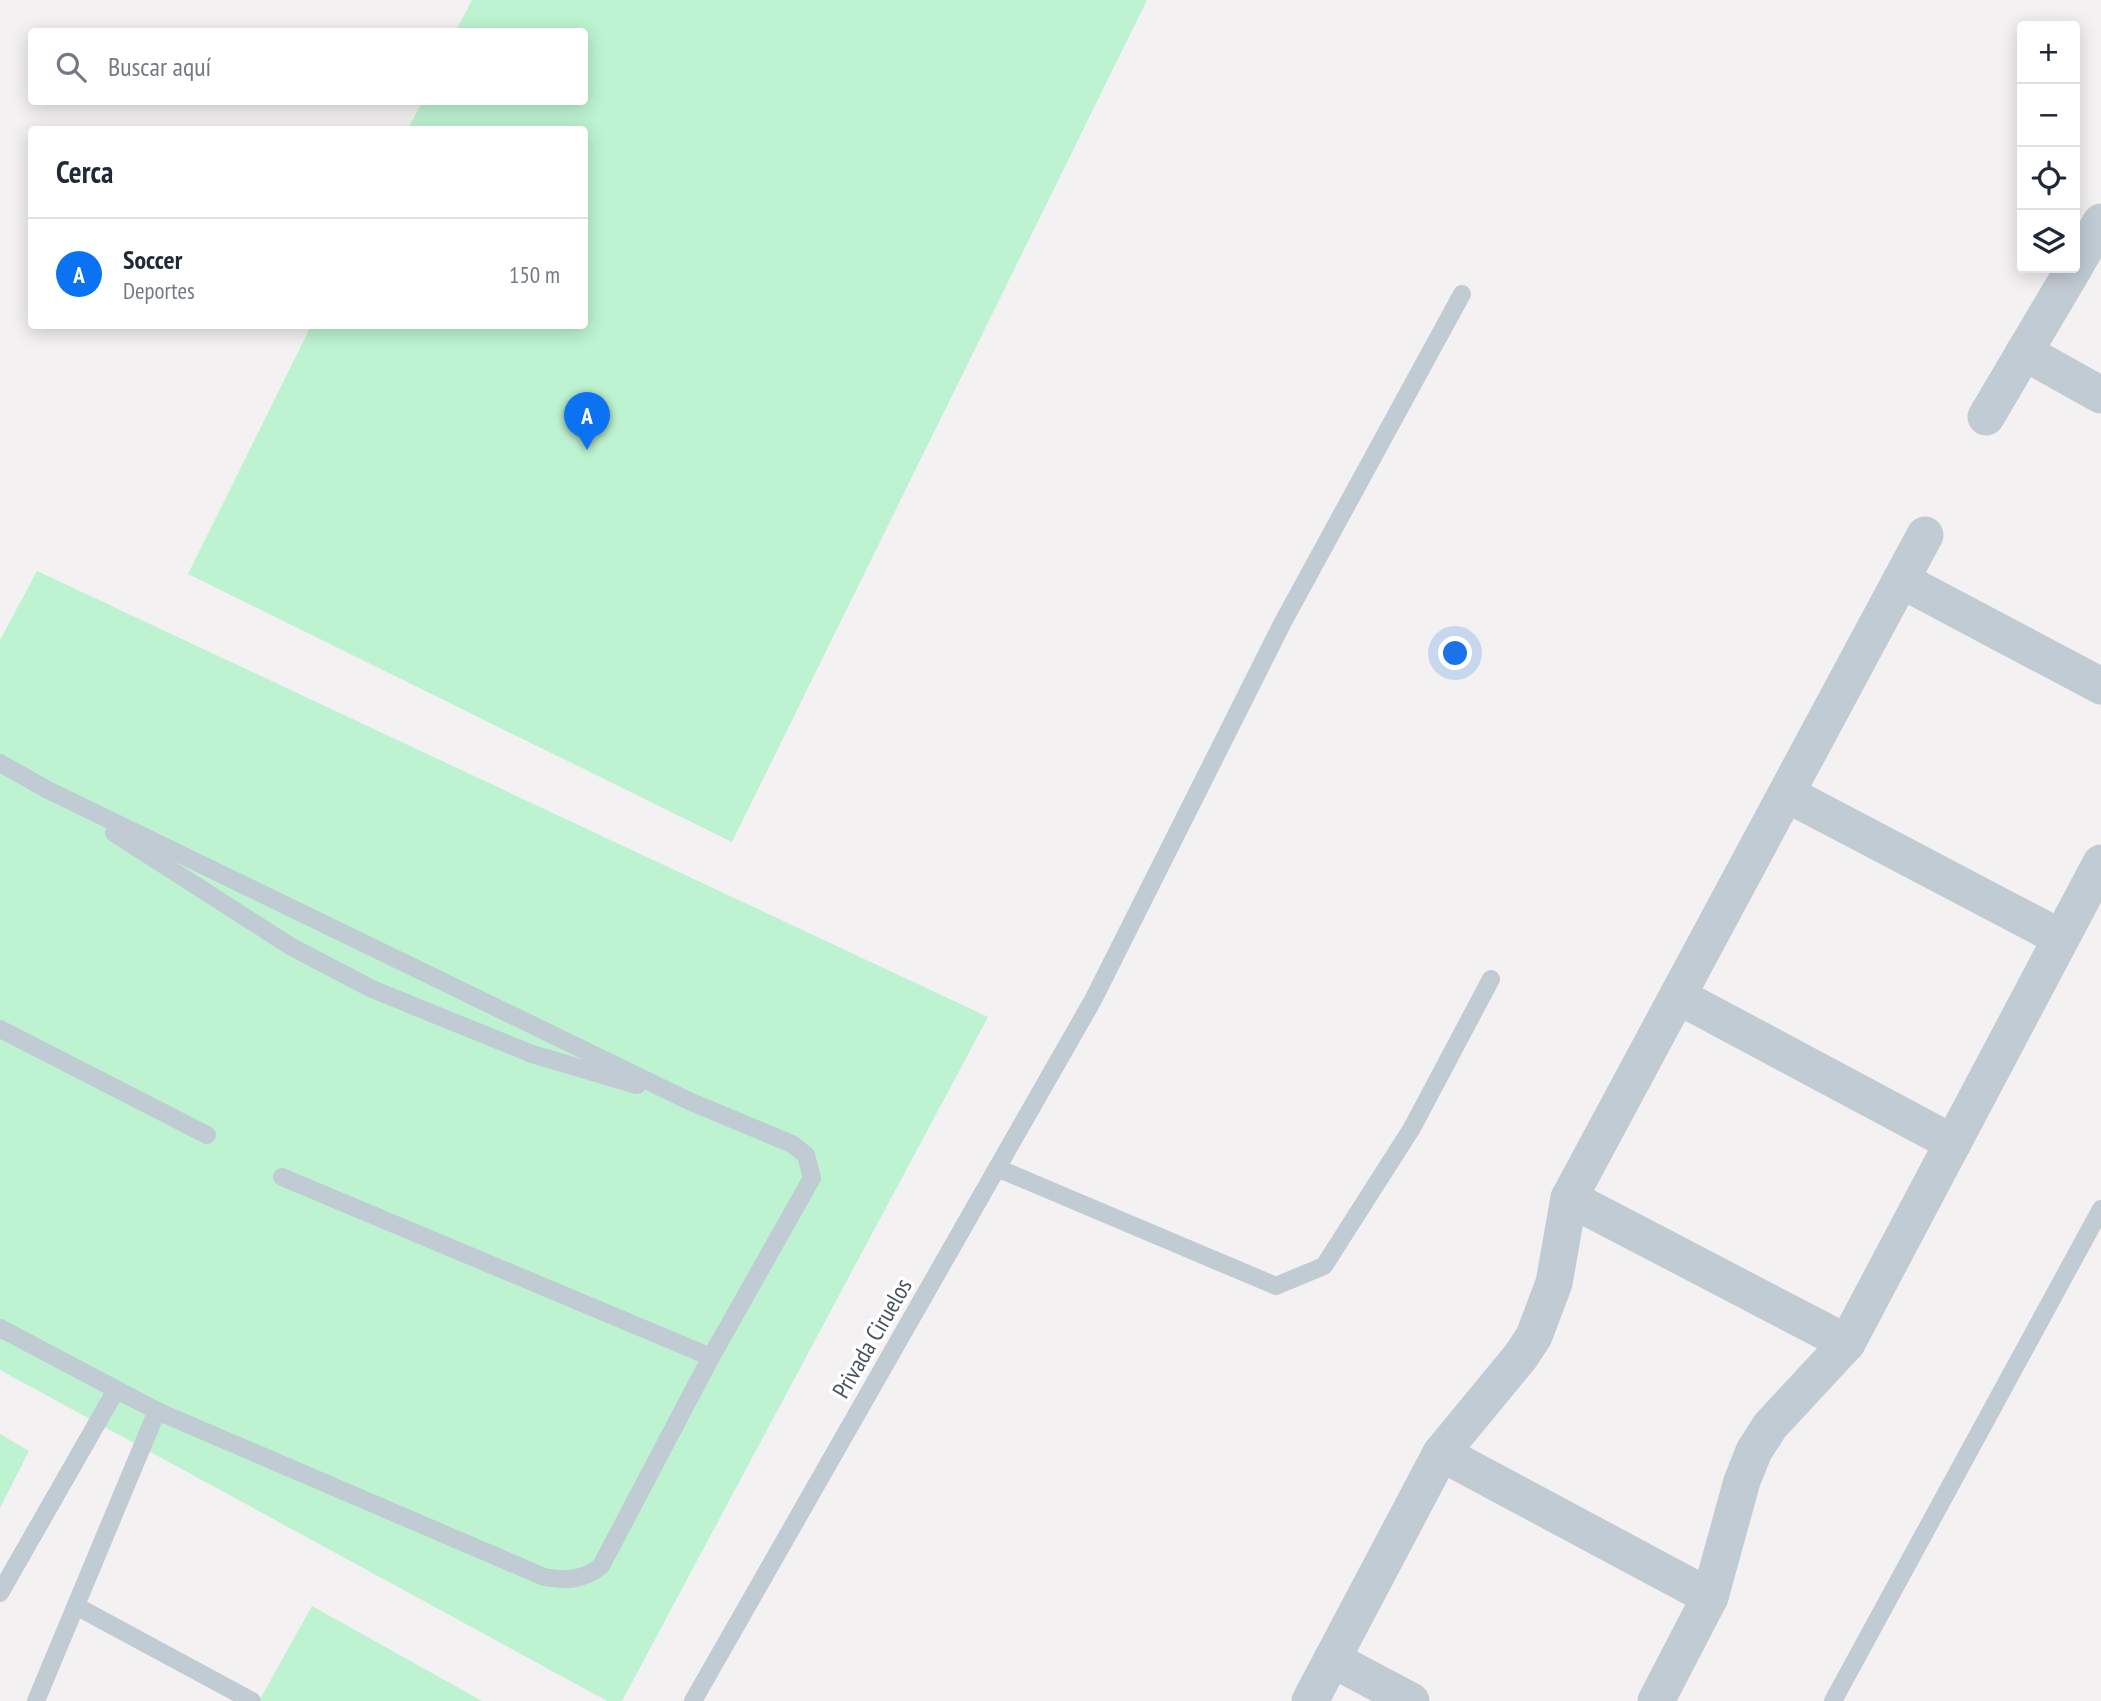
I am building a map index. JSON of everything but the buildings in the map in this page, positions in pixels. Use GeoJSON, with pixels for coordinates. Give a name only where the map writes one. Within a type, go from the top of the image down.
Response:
{"type":"FeatureCollection","features":[{"type":"Feature","properties":{"kind":"street"},"geometry":{"type":"LineString","coordinates":[[2080,257],[2101,222]]}},
{"type":"Feature","properties":{"kind":"street"},"geometry":{"type":"LineString","coordinates":[[1986,418],[2070,273]]}},
{"type":"Feature","properties":{"kind":"street"},"geometry":{"type":"LineString","coordinates":[[2024,352],[2101,395]]}},
{"type":"Feature","properties":{"kind":"street"},"geometry":{"type":"LineString","coordinates":[[1310,1701],[1441,1453],[1521,1356],[1534,1336],[1554,1283],[1569,1198],[1926,535]]}},
{"type":"Feature","properties":{"kind":"street"},"geometry":{"type":"LineString","coordinates":[[1901,580],[2101,686]]}},
{"type":"Feature","properties":{"kind":"street"},"geometry":{"type":"LineString","coordinates":[[1787,793],[2062,938]]}},
{"type":"Feature","properties":{"kind":"street"},"geometry":{"type":"LineString","coordinates":[[1656,1701],[1710,1597],[1742,1481],[1754,1451],[1770,1426],[1847,1343],[2101,863]]}},
{"type":"Feature","properties":{"kind":"street"},"geometry":{"type":"LineString","coordinates":[[1678,996],[1953,1143]]}},
{"type":"Feature","properties":{"kind":"street"},"geometry":{"type":"LineString","coordinates":[[1569,1198],[1847,1343]]}},
{"type":"Feature","properties":{"kind":"street"},"geometry":{"type":"LineString","coordinates":[[1441,1453],[1710,1597]]}},
{"type":"Feature","properties":{"kind":"street"},"geometry":{"type":"LineString","coordinates":[[1332,1659],[1411,1701]]}},
{"type":"Feature","properties":{"kind":"lane","name":"Privada Ciruelos"},"geometry":{"type":"LineString","coordinates":[[693,1701],[1093,1000],[1283,622],[1462,294]]}},
{"type":"Feature","properties":{"kind":"lane"},"geometry":{"type":"LineString","coordinates":[[0,763],[46,789],[290,946],[372,989],[532,1054],[689,1101]]}},
{"type":"Feature","properties":{"kind":"lane"},"geometry":{"type":"LineString","coordinates":[[0,1328],[157,1411],[544,1577],[576,1579],[589,1575],[601,1566],[711,1357],[812,1178],[806,1155],[792,1144],[689,1101],[46,789]]}},
{"type":"Feature","properties":{"kind":"lane"},"geometry":{"type":"LineString","coordinates":[[997,1168],[1276,1286],[1324,1266],[1412,1128],[1491,979]]}},
{"type":"Feature","properties":{"kind":"lane"},"geometry":{"type":"LineString","coordinates":[[0,1029],[207,1135]]}},
{"type":"Feature","properties":{"kind":"lane"},"geometry":{"type":"LineString","coordinates":[[282,1177],[711,1357]]}},
{"type":"Feature","properties":{"kind":"lane"},"geometry":{"type":"LineString","coordinates":[[1833,1701],[2101,1209]]}},
{"type":"Feature","properties":{"kind":"lane"},"geometry":{"type":"LineString","coordinates":[[0,1593],[116,1390]]}},
{"type":"Feature","properties":{"kind":"lane"},"geometry":{"type":"LineString","coordinates":[[36,1701],[157,1411]]}},
{"type":"Feature","properties":{"kind":"lane"},"geometry":{"type":"LineString","coordinates":[[76,1606],[252,1701]]}},
{"type":"Feature","properties":{"kind":"green space"},"geometry":{"type":"Polygon","coordinates":[[[472,0],[1147,0],[732,842],[188,574],[310,329],[588,329],[588,126],[410,126],[420,105],[588,105],[588,28],[458,28],[472,0]]]}},
{"type":"Feature","properties":{"kind":"green space"},"geometry":{"type":"Polygon","coordinates":[[[37,571],[988,1017],[622,1701],[607,1701],[0,1370],[0,640],[37,571]]]}},
{"type":"Feature","properties":{"kind":"green space"},"geometry":{"type":"Polygon","coordinates":[[[0,1434],[29,1451],[0,1508],[0,1434]]]}},
{"type":"Feature","properties":{"kind":"green space"},"geometry":{"type":"Polygon","coordinates":[[[312,1606],[482,1701],[259,1701],[312,1606]]]}},
{"type":"Feature","properties":{"kind":"place","name":"Soccer"},"geometry":{"type":"Point","coordinates":[587,450]}}]}
